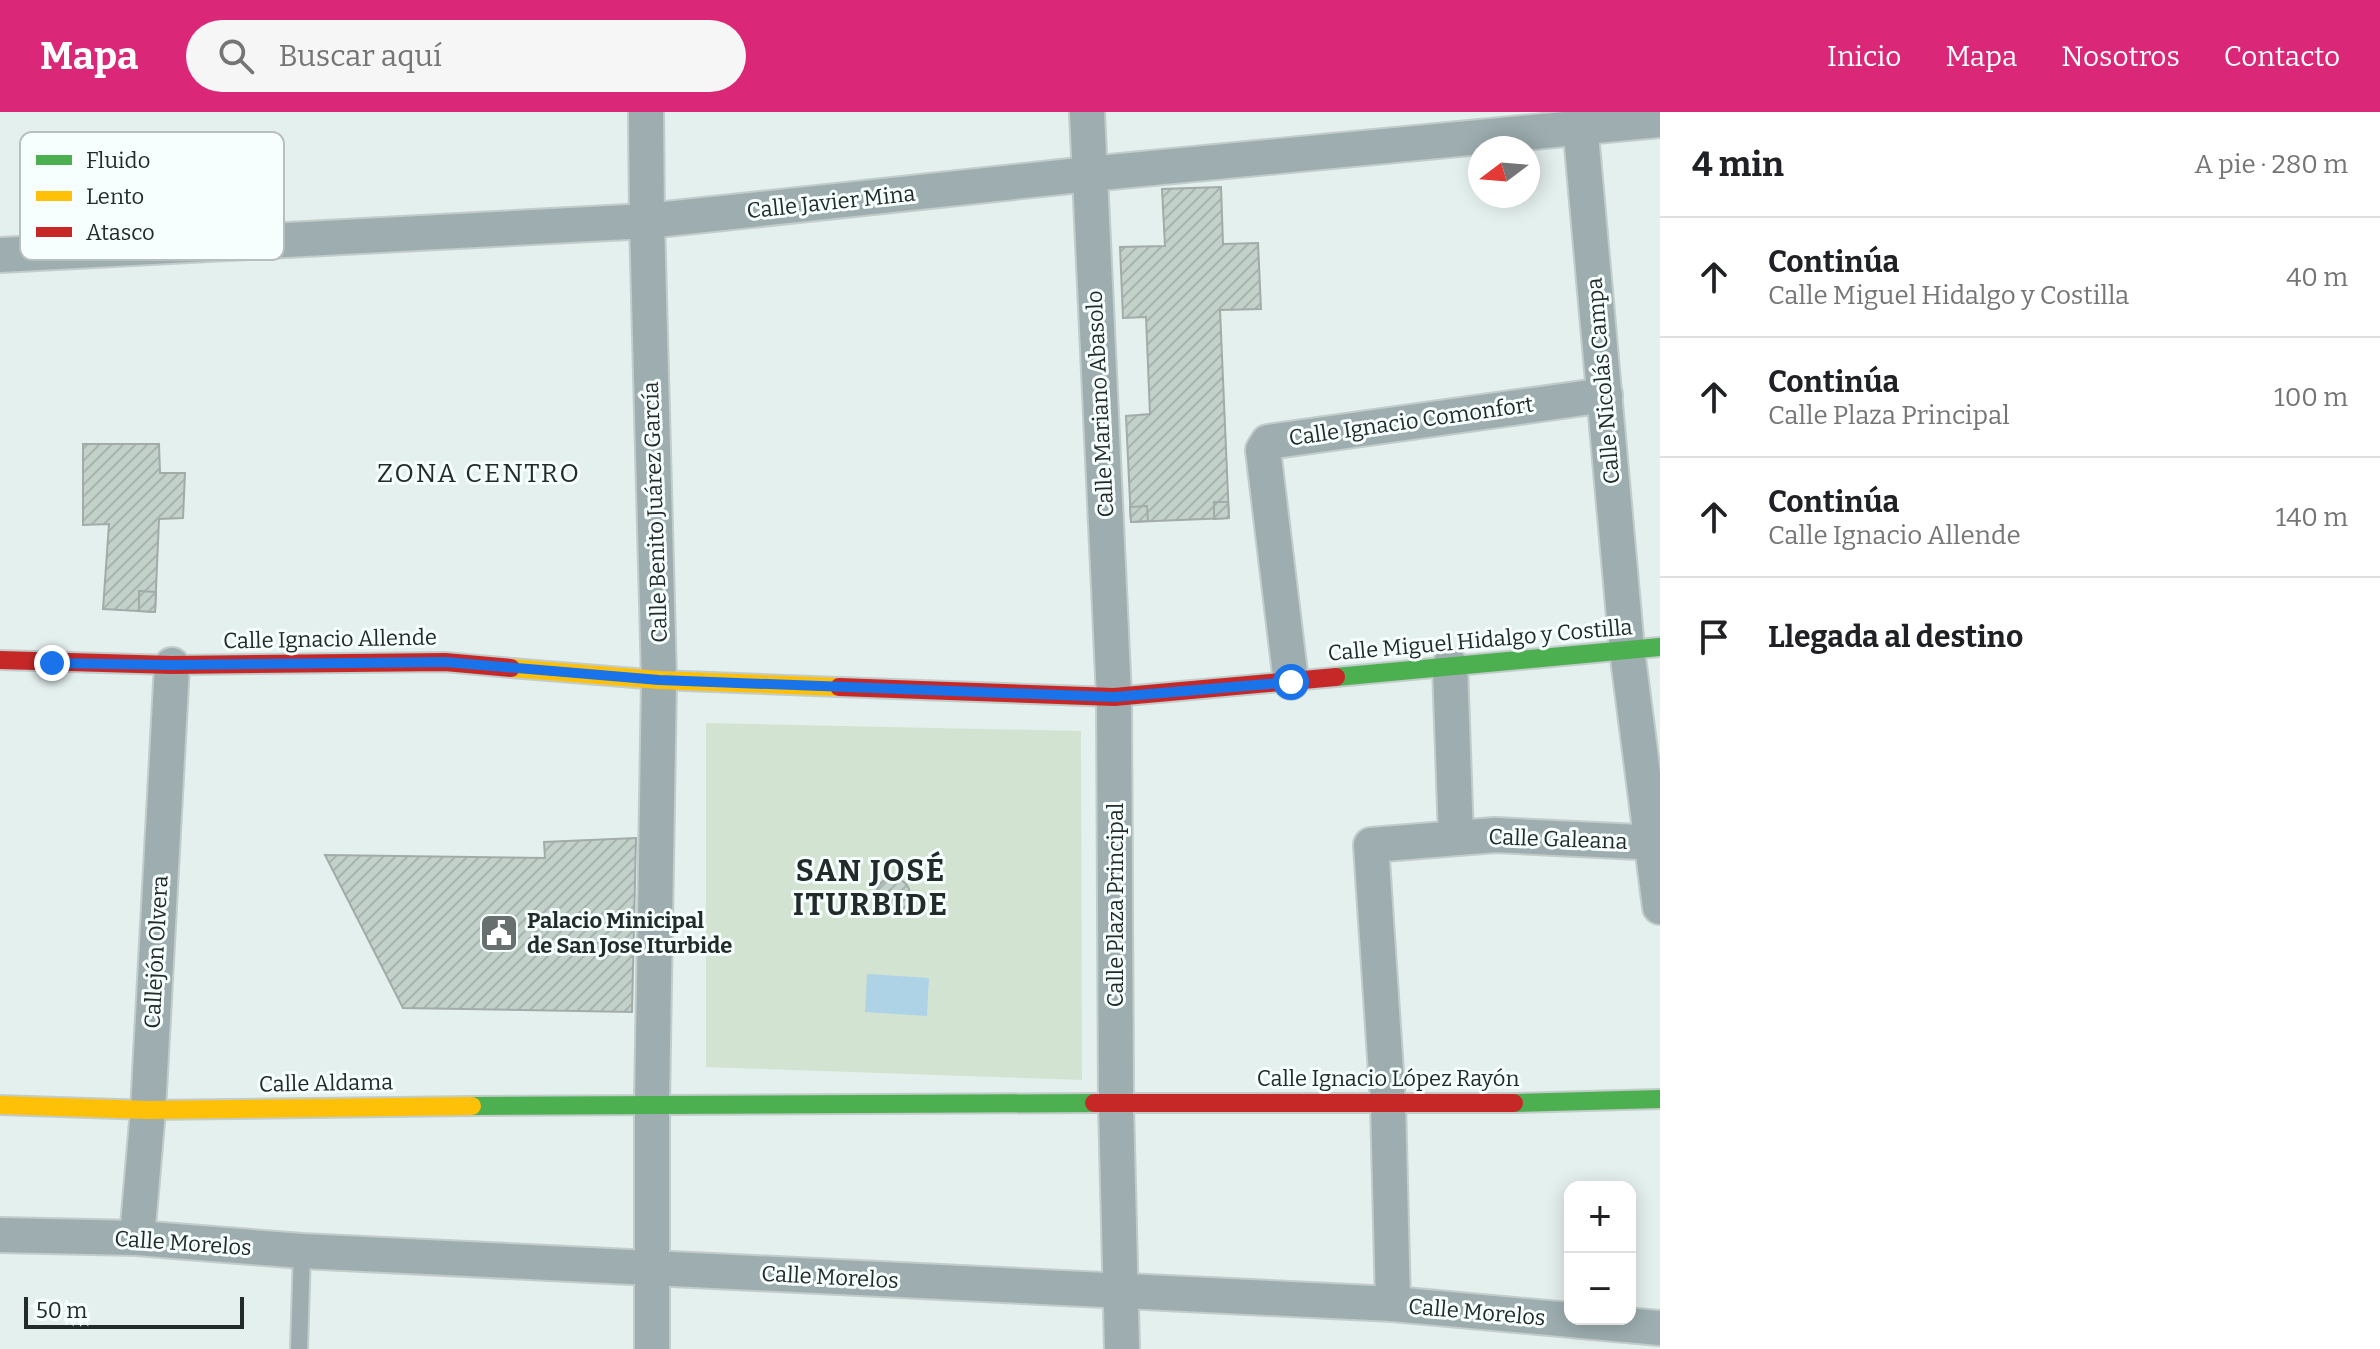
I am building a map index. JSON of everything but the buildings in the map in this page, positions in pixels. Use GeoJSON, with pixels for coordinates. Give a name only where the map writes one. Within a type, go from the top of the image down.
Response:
{"type":"FeatureCollection","features":[{"type":"Feature","properties":{"kind":"street","name":"Calle Benito Juárez García"},"geometry":{"type":"LineString","coordinates":[[646,112],[659,680],[652,1103],[652,1349]]}},
{"type":"Feature","properties":{"kind":"street","name":"Calle Mariano Abasolo"},"geometry":{"type":"LineString","coordinates":[[1087,112],[1114,697]]}},
{"type":"Feature","properties":{"kind":"street","name":"Calle Javier Mina"},"geometry":{"type":"LineString","coordinates":[[284,240],[647,221],[1580,119],[1660,120]]}},
{"type":"Feature","properties":{"kind":"street","name":"Calle Nicolás Campa"},"geometry":{"type":"LineString","coordinates":[[1580,119],[1605,395],[1643,648],[1660,907]]}},
{"type":"Feature","properties":{"kind":"street","name":"Calle Javier Mina"},"geometry":{"type":"LineString","coordinates":[[0,255],[20,254]]}},
{"type":"Feature","properties":{"kind":"street","name":"Calle Ignacio Comonfort"},"geometry":{"type":"LineString","coordinates":[[1291,682],[1263,450],[1268,442],[1605,395]]}},
{"type":"Feature","properties":{"kind":"street","name":"Calle Miguel Hidalgo y Costilla"},"geometry":{"type":"LineString","coordinates":[[1114,697],[1643,648]]}},
{"type":"Feature","properties":{"kind":"street","name":"Calle Ignacio Allende"},"geometry":{"type":"LineString","coordinates":[[0,660],[172,665],[445,662],[659,680]]}},
{"type":"Feature","properties":{"kind":"street","name":"Callejón Olvera"},"geometry":{"type":"LineString","coordinates":[[137,1238],[148,1110],[172,665]]}},
{"type":"Feature","properties":{"kind":"street"},"geometry":{"type":"LineString","coordinates":[[1450,665],[1456,838]]}},
{"type":"Feature","properties":{"kind":"street"},"geometry":{"type":"LineString","coordinates":[[659,680],[1114,697]]}},
{"type":"Feature","properties":{"kind":"street","name":"Calle Plaza Principal"},"geometry":{"type":"LineString","coordinates":[[1114,697],[1116,1104],[1122,1349]]}},
{"type":"Feature","properties":{"kind":"street","name":"Calle Galeana"},"geometry":{"type":"LineString","coordinates":[[1388,1103],[1371,845],[1495,835],[1655,842]]}},
{"type":"Feature","properties":{"kind":"street","name":"Calle Ignacio López Rayón"},"geometry":{"type":"LineString","coordinates":[[1116,1104],[1660,1099]]}},
{"type":"Feature","properties":{"kind":"street"},"geometry":{"type":"LineString","coordinates":[[652,1103],[1116,1104]]}},
{"type":"Feature","properties":{"kind":"street","name":"Calle Aldama"},"geometry":{"type":"LineString","coordinates":[[0,1105],[148,1110],[652,1103]]}},
{"type":"Feature","properties":{"kind":"street"},"geometry":{"type":"LineString","coordinates":[[1388,1103],[1393,1304]]}},
{"type":"Feature","properties":{"kind":"street","name":"Calle Morelos"},"geometry":{"type":"LineString","coordinates":[[0,1235],[137,1238],[302,1251],[1393,1304],[1660,1328]]}},
{"type":"Feature","properties":{"kind":"lane"},"geometry":{"type":"LineString","coordinates":[[299,1349],[302,1251]]}},
{"type":"Feature","properties":{"kind":"green space"},"geometry":{"type":"Polygon","coordinates":[[[706,723],[1081,731],[1082,1080],[706,1067],[706,723]]]}},
{"type":"Feature","properties":{"kind":"water"},"geometry":{"type":"Polygon","coordinates":[[[867,974],[929,978],[927,1016],[865,1012],[867,974]]]}},
{"type":"Feature","properties":{"kind":"traffic: fast"},"geometry":{"type":"LineString","coordinates":[[1336,677],[1660,647]]}},
{"type":"Feature","properties":{"kind":"traffic: fast"},"geometry":{"type":"LineString","coordinates":[[1514,1103],[1660,1099]]}},
{"type":"Feature","properties":{"kind":"traffic: fast"},"geometry":{"type":"LineString","coordinates":[[472,1106],[1094,1103]]}},
{"type":"Feature","properties":{"kind":"traffic: slow"},"geometry":{"type":"LineString","coordinates":[[511,668],[659,680],[839,687]]}},
{"type":"Feature","properties":{"kind":"traffic: slow"},"geometry":{"type":"LineString","coordinates":[[0,1105],[148,1110],[472,1106]]}},
{"type":"Feature","properties":{"kind":"traffic: jam"},"geometry":{"type":"LineString","coordinates":[[0,660],[172,665],[445,662],[511,668]]}},
{"type":"Feature","properties":{"kind":"traffic: jam"},"geometry":{"type":"LineString","coordinates":[[839,687],[1114,697],[1336,677]]}},
{"type":"Feature","properties":{"kind":"traffic: jam"},"geometry":{"type":"LineString","coordinates":[[1094,1103],[1514,1103]]}},
{"type":"Feature","properties":{"kind":"place","name":"Palacio Minicipal de San Jose Iturbide"},"geometry":{"type":"Point","coordinates":[499,933]}},
{"type":"Feature","properties":{"kind":"district","name":"ZONA CENTRO"},"geometry":{"type":"Point","coordinates":[479,473]}},
{"type":"Feature","properties":{"kind":"district","name":"SAN JOSÉ ITURBIDE"},"geometry":{"type":"Point","coordinates":[871,888]}},
{"type":"Feature","properties":{"kind":"route"},"geometry":{"type":"LineString","coordinates":[[52,663],[445,662],[659,680],[1114,697],[1291,682]]}}]}
